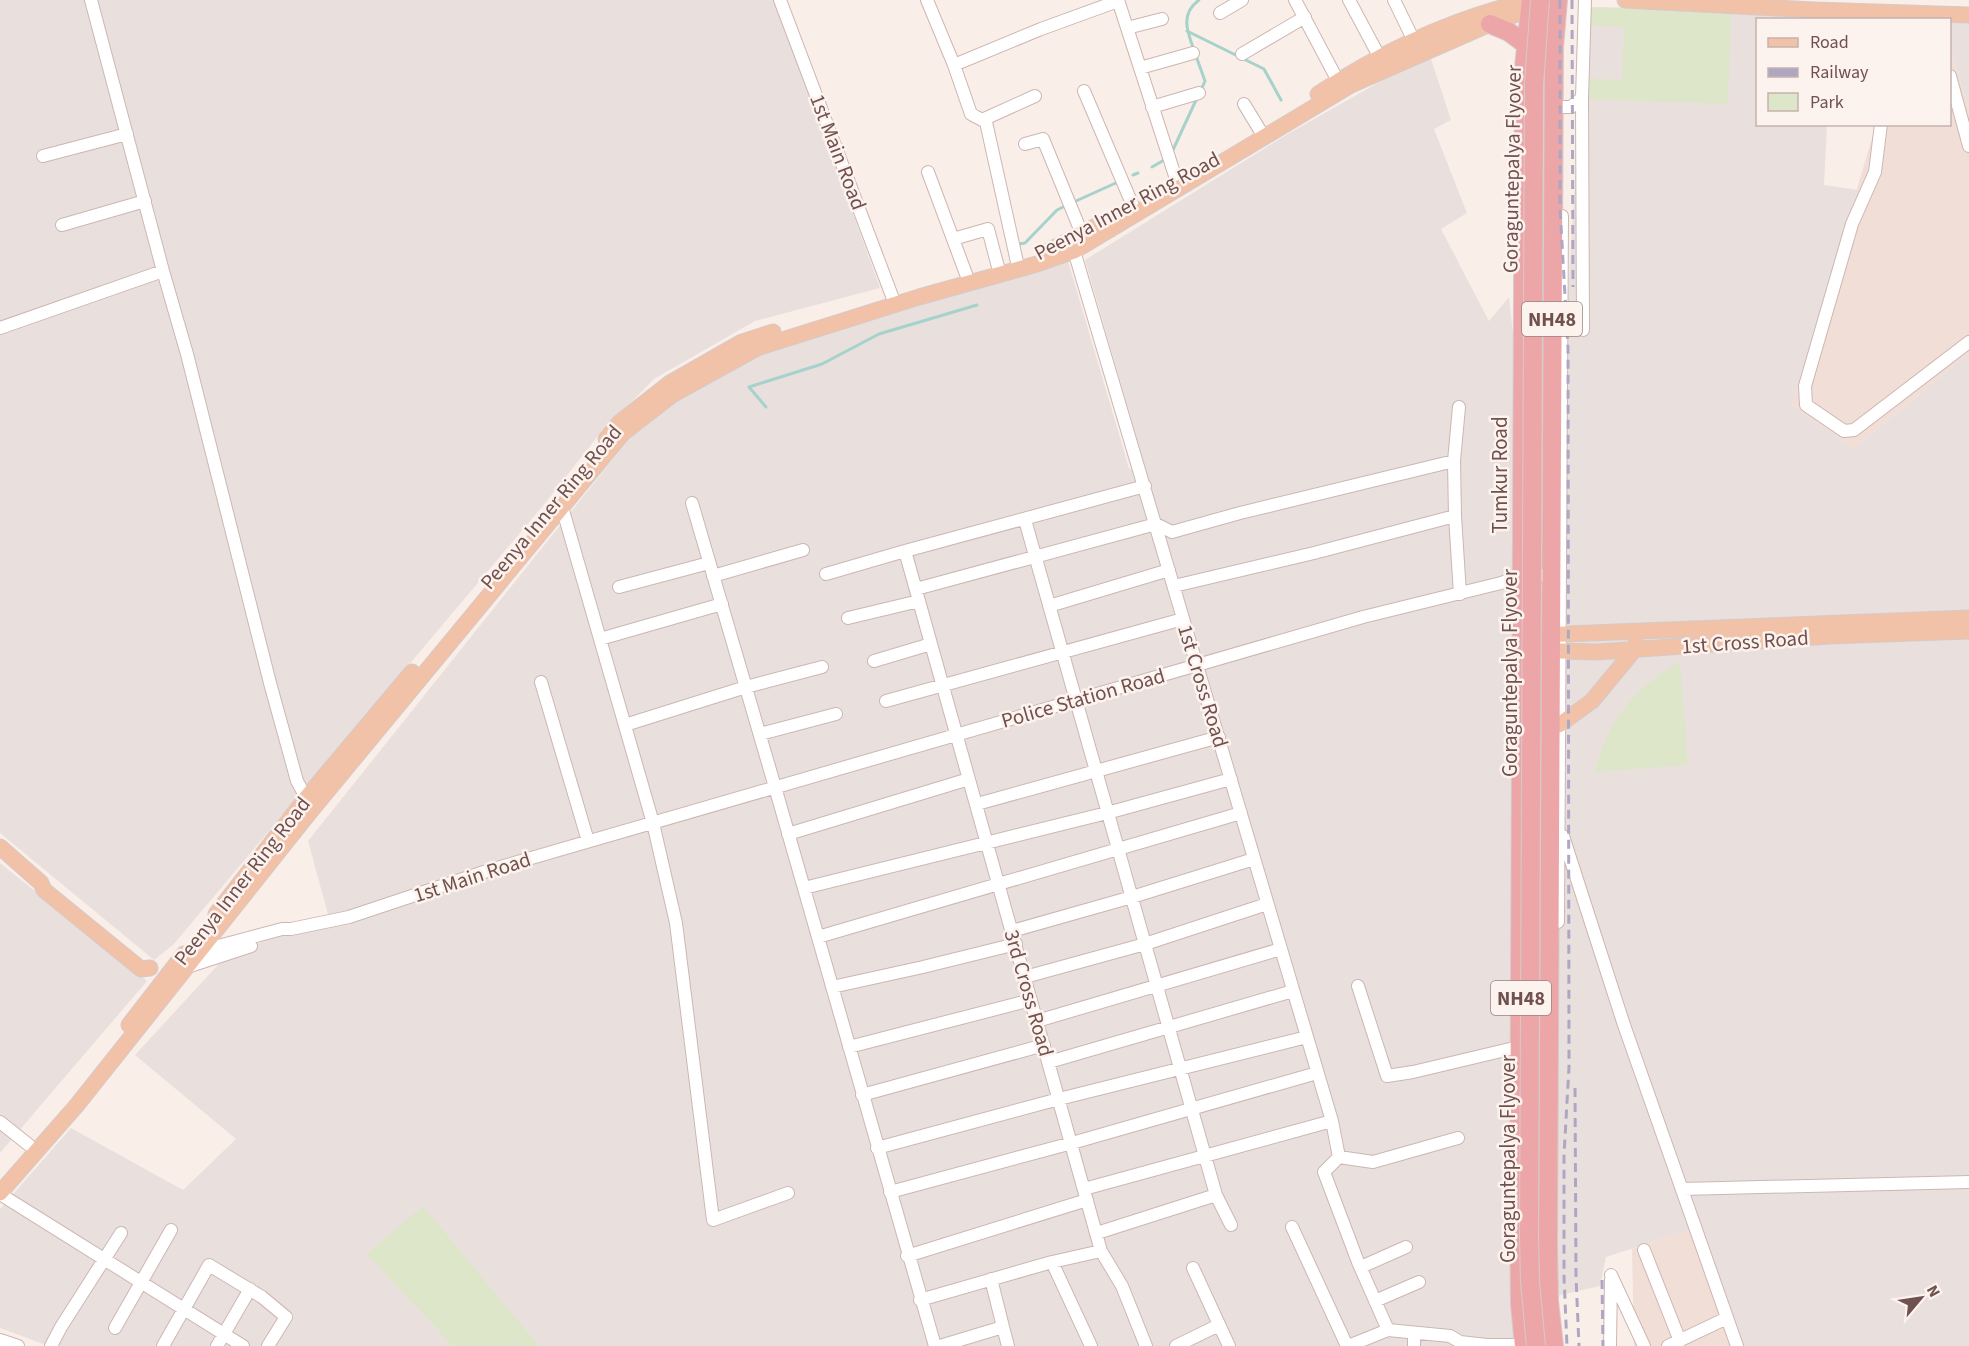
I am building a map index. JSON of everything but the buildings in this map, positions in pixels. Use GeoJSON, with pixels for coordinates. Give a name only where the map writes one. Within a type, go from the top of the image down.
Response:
{"type":"FeatureCollection","features":[{"type":"Feature","properties":{"kind":"highway","name":"Tumkur Road"},"geometry":{"type":"LineString","coordinates":[[1524,1346],[1519,1268],[1522,643],[1519,576],[1525,48],[1546,1]]}},
{"type":"Feature","properties":{"kind":"highway","name":"NH48"},"geometry":{"type":"LineString","coordinates":[[1546,1],[1554,47],[1551,575],[1555,644],[1548,1242],[1549,1301],[1554,1346]]}},
{"type":"Feature","properties":{"kind":"highway","name":"Goraguntepalya Flyover"},"geometry":{"type":"LineString","coordinates":[[1524,1346],[1530,1293],[1534,84],[1546,1]]}},
{"type":"Feature","properties":{"kind":"highway","name":"Goraguntepalya Flyover"},"geometry":{"type":"LineString","coordinates":[[1546,1],[1539,1222],[1542,1311],[1546,1346]]}},
{"type":"Feature","properties":{"kind":"highway"},"geometry":{"type":"LineString","coordinates":[[1490,24],[1509,32],[1525,48]]}},
{"type":"Feature","properties":{"kind":"main road"},"geometry":{"type":"LineString","coordinates":[[1625,0],[1858,6],[1912,16],[1969,15]]}},
{"type":"Feature","properties":{"kind":"main road","name":"Peenya Inner Ring Road"},"geometry":{"type":"LineString","coordinates":[[320,791],[619,423],[670,383],[742,342],[894,299],[1037,264],[1261,132],[1338,81],[1380,58],[1413,41],[1492,9],[1546,1]]}},
{"type":"Feature","properties":{"kind":"main road","name":"Peenya Inner Ring Road"},"geometry":{"type":"LineString","coordinates":[[0,1194],[77,1105],[170,981],[309,804],[623,433],[672,395],[757,348],[966,274],[1041,255],[1075,241],[1351,85],[1546,1]]}},
{"type":"Feature","properties":{"kind":"main road","name":"1st Cross Road"},"geometry":{"type":"LineString","coordinates":[[1555,644],[1636,633],[1969,618]]}},
{"type":"Feature","properties":{"kind":"main road","name":"1st Cross Road"},"geometry":{"type":"LineString","coordinates":[[1522,643],[1635,649],[1830,636],[1969,631]]}},
{"type":"Feature","properties":{"kind":"main road"},"geometry":{"type":"LineString","coordinates":[[1559,725],[1592,701],[1635,649],[1636,633]]}},
{"type":"Feature","properties":{"kind":"main road"},"geometry":{"type":"LineString","coordinates":[[0,847],[41,883],[44,890],[141,969],[150,968],[170,981]]}},
{"type":"Feature","properties":{"kind":"main road","name":"Peenya Inner Ring Road"},"geometry":{"type":"LineString","coordinates":[[0,1179],[170,981]]}},
{"type":"Feature","properties":{"kind":"street"},"geometry":{"type":"LineString","coordinates":[[91,0],[163,271],[188,354],[270,683],[297,781],[309,804]]}},
{"type":"Feature","properties":{"kind":"street","name":"1st Main Road"},"geometry":{"type":"LineString","coordinates":[[780,0],[894,299]]}},
{"type":"Feature","properties":{"kind":"street"},"geometry":{"type":"LineString","coordinates":[[927,0],[971,114],[986,122],[1017,262]]}},
{"type":"Feature","properties":{"kind":"street"},"geometry":{"type":"LineString","coordinates":[[954,65],[1118,0],[1177,182]]}},
{"type":"Feature","properties":{"kind":"street"},"geometry":{"type":"LineString","coordinates":[[1220,13],[1242,0]]}},
{"type":"Feature","properties":{"kind":"street"},"geometry":{"type":"LineString","coordinates":[[1295,0],[1338,81]]}},
{"type":"Feature","properties":{"kind":"street"},"geometry":{"type":"LineString","coordinates":[[1349,0],[1380,58]]}},
{"type":"Feature","properties":{"kind":"street"},"geometry":{"type":"LineString","coordinates":[[1394,0],[1413,41]]}},
{"type":"Feature","properties":{"kind":"street"},"geometry":{"type":"LineString","coordinates":[[1583,330],[1582,98],[1585,0]]}},
{"type":"Feature","properties":{"kind":"street"},"geometry":{"type":"LineString","coordinates":[[1546,1],[1563,46],[1555,644],[1560,826],[1554,1252],[1560,1346]]}},
{"type":"Feature","properties":{"kind":"street"},"geometry":{"type":"LineString","coordinates":[[1242,54],[1305,17]]}},
{"type":"Feature","properties":{"kind":"street"},"geometry":{"type":"LineString","coordinates":[[1127,28],[1162,19]]}},
{"type":"Feature","properties":{"kind":"street"},"geometry":{"type":"LineString","coordinates":[[1140,68],[1193,53]]}},
{"type":"Feature","properties":{"kind":"street"},"geometry":{"type":"LineString","coordinates":[[1951,80],[1969,146]]}},
{"type":"Feature","properties":{"kind":"street"},"geometry":{"type":"LineString","coordinates":[[1084,91],[1133,206]]}},
{"type":"Feature","properties":{"kind":"street"},"geometry":{"type":"LineString","coordinates":[[1152,107],[1198,93]]}},
{"type":"Feature","properties":{"kind":"street"},"geometry":{"type":"LineString","coordinates":[[981,120],[1035,96]]}},
{"type":"Feature","properties":{"kind":"street"},"geometry":{"type":"LineString","coordinates":[[1563,107],[1571,107],[1582,98]]}},
{"type":"Feature","properties":{"kind":"street"},"geometry":{"type":"LineString","coordinates":[[1244,104],[1261,132]]}},
{"type":"Feature","properties":{"kind":"street"},"geometry":{"type":"LineString","coordinates":[[1881,126],[1875,172],[1852,224],[1805,386],[1806,405],[1844,431],[1854,430],[1969,342]]}},
{"type":"Feature","properties":{"kind":"street"},"geometry":{"type":"LineString","coordinates":[[44,156],[127,134]]}},
{"type":"Feature","properties":{"kind":"street","name":"1st Cross Road"},"geometry":{"type":"LineString","coordinates":[[1024,144],[1042,139],[1075,241],[1183,619],[1332,1121],[1339,1157]]}},
{"type":"Feature","properties":{"kind":"street"},"geometry":{"type":"LineString","coordinates":[[928,172],[966,274]]}},
{"type":"Feature","properties":{"kind":"street"},"geometry":{"type":"LineString","coordinates":[[62,225],[144,201]]}},
{"type":"Feature","properties":{"kind":"street"},"geometry":{"type":"LineString","coordinates":[[953,239],[988,229],[998,267]]}},
{"type":"Feature","properties":{"kind":"street"},"geometry":{"type":"LineString","coordinates":[[0,328],[163,271]]}},
{"type":"Feature","properties":{"kind":"street"},"geometry":{"type":"LineString","coordinates":[[1459,407],[1454,461],[1460,594]]}},
{"type":"Feature","properties":{"kind":"street"},"geometry":{"type":"LineString","coordinates":[[848,618],[1035,556],[1156,524],[1172,532],[1240,513],[1454,461]]}},
{"type":"Feature","properties":{"kind":"street"},"geometry":{"type":"LineString","coordinates":[[826,574],[905,550],[1025,520],[1145,486]]}},
{"type":"Feature","properties":{"kind":"street"},"geometry":{"type":"LineString","coordinates":[[692,503],[776,787],[920,1300],[935,1346]]}},
{"type":"Feature","properties":{"kind":"street"},"geometry":{"type":"LineString","coordinates":[[562,507],[652,823],[676,923],[713,1220],[788,1193]]}},
{"type":"Feature","properties":{"kind":"street"},"geometry":{"type":"LineString","coordinates":[[1174,586],[1314,553],[1455,516]]}},
{"type":"Feature","properties":{"kind":"street"},"geometry":{"type":"LineString","coordinates":[[1025,520],[1216,1195],[1231,1225]]}},
{"type":"Feature","properties":{"kind":"street"},"geometry":{"type":"LineString","coordinates":[[713,576],[803,550]]}},
{"type":"Feature","properties":{"kind":"street","name":"3rd Cross Road"},"geometry":{"type":"LineString","coordinates":[[905,550],[1101,1251],[1122,1286],[1145,1346]]}},
{"type":"Feature","properties":{"kind":"street"},"geometry":{"type":"LineString","coordinates":[[619,587],[709,562]]}},
{"type":"Feature","properties":{"kind":"street"},"geometry":{"type":"LineString","coordinates":[[1049,606],[1169,570]]}},
{"type":"Feature","properties":{"kind":"street","name":"Police Station Road"},"geometry":{"type":"LineString","coordinates":[[652,823],[1363,616],[1460,594],[1519,576],[1551,575]]}},
{"type":"Feature","properties":{"kind":"street"},"geometry":{"type":"LineString","coordinates":[[1292,1227],[1348,1346],[1388,1330],[1414,1340],[1450,1336],[1456,1343],[1524,1346],[1511,1298],[1519,576]]}},
{"type":"Feature","properties":{"kind":"street"},"geometry":{"type":"LineString","coordinates":[[600,639],[722,604]]}},
{"type":"Feature","properties":{"kind":"street"},"geometry":{"type":"LineString","coordinates":[[886,701],[1183,619]]}},
{"type":"Feature","properties":{"kind":"street"},"geometry":{"type":"LineString","coordinates":[[874,661],[931,644]]}},
{"type":"Feature","properties":{"kind":"street"},"geometry":{"type":"LineString","coordinates":[[625,725],[746,687],[822,668]]}},
{"type":"Feature","properties":{"kind":"street"},"geometry":{"type":"LineString","coordinates":[[541,682],[588,841]]}},
{"type":"Feature","properties":{"kind":"street"},"geometry":{"type":"LineString","coordinates":[[760,735],[836,714]]}},
{"type":"Feature","properties":{"kind":"street"},"geometry":{"type":"LineString","coordinates":[[977,804],[1219,737]]}},
{"type":"Feature","properties":{"kind":"street"},"geometry":{"type":"LineString","coordinates":[[804,888],[1107,813],[1231,778]]}},
{"type":"Feature","properties":{"kind":"street"},"geometry":{"type":"LineString","coordinates":[[788,834],[969,779]]}},
{"type":"Feature","properties":{"kind":"street"},"geometry":{"type":"LineString","coordinates":[[818,937],[1241,813]]}},
{"type":"Feature","properties":{"kind":"street","name":"1st Main Road"},"geometry":{"type":"LineString","coordinates":[[188,958],[282,929],[349,916],[490,870],[652,823]]}},
{"type":"Feature","properties":{"kind":"street"},"geometry":{"type":"LineString","coordinates":[[1560,826],[1624,1025],[1737,1346]]}},
{"type":"Feature","properties":{"kind":"street"},"geometry":{"type":"LineString","coordinates":[[1012,931],[1254,859]]}},
{"type":"Feature","properties":{"kind":"street"},"geometry":{"type":"LineString","coordinates":[[1025,977],[1145,944],[1268,904]]}},
{"type":"Feature","properties":{"kind":"street","name":"1st Main Road"},"geometry":{"type":"LineString","coordinates":[[188,958],[283,936],[291,929]]}},
{"type":"Feature","properties":{"kind":"street"},"geometry":{"type":"LineString","coordinates":[[832,987],[924,968],[1016,944]]}},
{"type":"Feature","properties":{"kind":"street"},"geometry":{"type":"LineString","coordinates":[[1037,1021],[1156,984],[1281,949]]}},
{"type":"Feature","properties":{"kind":"street"},"geometry":{"type":"LineString","coordinates":[[1358,986],[1387,1076],[1514,1048]]}},
{"type":"Feature","properties":{"kind":"street"},"geometry":{"type":"LineString","coordinates":[[1049,1062],[1293,991]]}},
{"type":"Feature","properties":{"kind":"street"},"geometry":{"type":"LineString","coordinates":[[849,1047],[1031,1000]]}},
{"type":"Feature","properties":{"kind":"street"},"geometry":{"type":"LineString","coordinates":[[877,1148],[1059,1099],[1307,1037]]}},
{"type":"Feature","properties":{"kind":"street"},"geometry":{"type":"LineString","coordinates":[[862,1095],[1044,1045]]}},
{"type":"Feature","properties":{"kind":"street"},"geometry":{"type":"LineString","coordinates":[[890,1192],[1317,1073]]}},
{"type":"Feature","properties":{"kind":"street"},"geometry":{"type":"LineString","coordinates":[[908,1256],[1086,1194],[1205,1156],[1332,1121]]}},
{"type":"Feature","properties":{"kind":"street"},"geometry":{"type":"LineString","coordinates":[[0,1122],[29,1146]]}},
{"type":"Feature","properties":{"kind":"street"},"geometry":{"type":"LineString","coordinates":[[1388,1330],[1324,1173],[1339,1157],[1373,1162],[1458,1138]]}},
{"type":"Feature","properties":{"kind":"street"},"geometry":{"type":"LineString","coordinates":[[1683,1189],[1969,1182]]}},
{"type":"Feature","properties":{"kind":"street"},"geometry":{"type":"LineString","coordinates":[[0,1194],[243,1346]]}},
{"type":"Feature","properties":{"kind":"street"},"geometry":{"type":"LineString","coordinates":[[1097,1233],[1216,1195]]}},
{"type":"Feature","properties":{"kind":"street"},"geometry":{"type":"LineString","coordinates":[[114,1328],[171,1230]]}},
{"type":"Feature","properties":{"kind":"street"},"geometry":{"type":"LineString","coordinates":[[51,1346],[121,1233]]}},
{"type":"Feature","properties":{"kind":"street"},"geometry":{"type":"LineString","coordinates":[[1361,1267],[1406,1247]]}},
{"type":"Feature","properties":{"kind":"street"},"geometry":{"type":"LineString","coordinates":[[1644,1250],[1682,1342],[1727,1318]]}},
{"type":"Feature","properties":{"kind":"street"},"geometry":{"type":"LineString","coordinates":[[920,1300],[1052,1262],[1101,1251]]}},
{"type":"Feature","properties":{"kind":"street"},"geometry":{"type":"LineString","coordinates":[[1052,1262],[1091,1346]]}},
{"type":"Feature","properties":{"kind":"street"},"geometry":{"type":"LineString","coordinates":[[163,1346],[209,1265],[262,1297],[286,1317],[268,1346]]}},
{"type":"Feature","properties":{"kind":"street"},"geometry":{"type":"LineString","coordinates":[[1193,1268],[1230,1346]]}},
{"type":"Feature","properties":{"kind":"street"},"geometry":{"type":"LineString","coordinates":[[1610,1346],[1611,1275],[1644,1346]]}},
{"type":"Feature","properties":{"kind":"street"},"geometry":{"type":"LineString","coordinates":[[991,1279],[1008,1346]]}},
{"type":"Feature","properties":{"kind":"street"},"geometry":{"type":"LineString","coordinates":[[1375,1301],[1419,1282]]}},
{"type":"Feature","properties":{"kind":"street"},"geometry":{"type":"LineString","coordinates":[[217,1346],[250,1289]]}},
{"type":"Feature","properties":{"kind":"street"},"geometry":{"type":"LineString","coordinates":[[1176,1346],[1219,1324]]}},
{"type":"Feature","properties":{"kind":"street"},"geometry":{"type":"LineString","coordinates":[[940,1346],[1003,1328]]}},
{"type":"Feature","properties":{"kind":"street"},"geometry":{"type":"LineString","coordinates":[[0,1340],[18,1346]]}},
{"type":"Feature","properties":{"kind":"shaded area"},"geometry":{"type":"Polygon","coordinates":[[[0,0],[776,0],[880,288],[755,321],[654,379],[598,436],[546,502],[173,945],[154,960],[0,833],[0,0]]]}},
{"type":"Feature","properties":{"kind":"shaded area"},"geometry":{"type":"Polygon","coordinates":[[[1586,7],[1844,10],[1969,15],[1969,110],[1951,48],[1951,18],[1756,18],[1756,126],[1827,126],[1824,185],[1858,190],[1792,405],[1853,449],[1969,353],[1969,1346],[1742,1346],[1699,1227],[1606,1257],[1600,1286],[1512,1306],[1515,1346],[49,1346],[0,1328],[0,1209],[71,1128],[183,1190],[236,1139],[135,1055],[228,954],[329,918],[308,841],[645,419],[753,355],[1068,261],[1129,468],[1150,484],[1085,260],[1286,135],[1406,67],[1431,59],[1451,120],[1434,129],[1467,213],[1441,229],[1489,321],[1509,297],[1517,370],[1564,358],[1586,7]]]}},
{"type":"Feature","properties":{"kind":"shaded area"},"geometry":{"type":"Polygon","coordinates":[[[1951,48],[1969,110],[1969,353],[1853,449],[1792,405],[1876,126],[1951,126],[1951,48]]]}},
{"type":"Feature","properties":{"kind":"shaded area"},"geometry":{"type":"Polygon","coordinates":[[[0,863],[147,981],[0,1153],[0,863]]]}},
{"type":"Feature","properties":{"kind":"shaded area"},"geometry":{"type":"Polygon","coordinates":[[[1700,1226],[1742,1346],[1634,1346],[1632,1249],[1700,1226]]]}},
{"type":"Feature","properties":{"kind":"green space"},"geometry":{"type":"Polygon","coordinates":[[[1586,7],[1731,12],[1728,104],[1581,99],[1581,78],[1622,80],[1624,27],[1585,25],[1586,7]]]}},
{"type":"Feature","properties":{"kind":"green space"},"geometry":{"type":"Polygon","coordinates":[[[1680,662],[1688,765],[1595,772],[1607,738],[1625,708],[1649,682],[1680,662]]]}},
{"type":"Feature","properties":{"kind":"green space"},"geometry":{"type":"Polygon","coordinates":[[[423,1206],[539,1346],[453,1346],[367,1254],[423,1206]]]}},
{"type":"Feature","properties":{"kind":"waterway"},"geometry":{"type":"LineString","coordinates":[[1194,50],[1187,30],[1187,17],[1193,5],[1199,0]]}},
{"type":"Feature","properties":{"kind":"waterway"},"geometry":{"type":"LineString","coordinates":[[1187,31],[1264,69],[1281,100]]}},
{"type":"Feature","properties":{"kind":"waterway"},"geometry":{"type":"LineString","coordinates":[[1196,56],[1205,81],[1201,90]]}},
{"type":"Feature","properties":{"kind":"waterway"},"geometry":{"type":"LineString","coordinates":[[1172,152],[1197,98]]}},
{"type":"Feature","properties":{"kind":"waterway"},"geometry":{"type":"LineString","coordinates":[[1152,167],[1166,159]]}},
{"type":"Feature","properties":{"kind":"waterway"},"geometry":{"type":"LineString","coordinates":[[1133,175],[1138,173]]}},
{"type":"Feature","properties":{"kind":"waterway"},"geometry":{"type":"LineString","coordinates":[[1076,201],[1118,182]]}},
{"type":"Feature","properties":{"kind":"waterway"},"geometry":{"type":"LineString","coordinates":[[1019,244],[1025,243],[1057,210],[1063,207]]}},
{"type":"Feature","properties":{"kind":"waterway"},"geometry":{"type":"LineString","coordinates":[[766,407],[749,387],[822,364],[879,334],[977,305]]}},
{"type":"Feature","properties":{"kind":"railway"},"geometry":{"type":"LineString","coordinates":[[1560,0],[1560,208],[1568,348],[1569,1067],[1564,1155],[1564,1277],[1567,1346]]}},
{"type":"Feature","properties":{"kind":"railway"},"geometry":{"type":"LineString","coordinates":[[1572,0],[1573,287]]}},
{"type":"Feature","properties":{"kind":"railway"},"geometry":{"type":"LineString","coordinates":[[1575,1088],[1576,1277],[1579,1346]]}},
{"type":"Feature","properties":{"kind":"railway"},"geometry":{"type":"LineString","coordinates":[[1602,1280],[1603,1346]]}}]}
